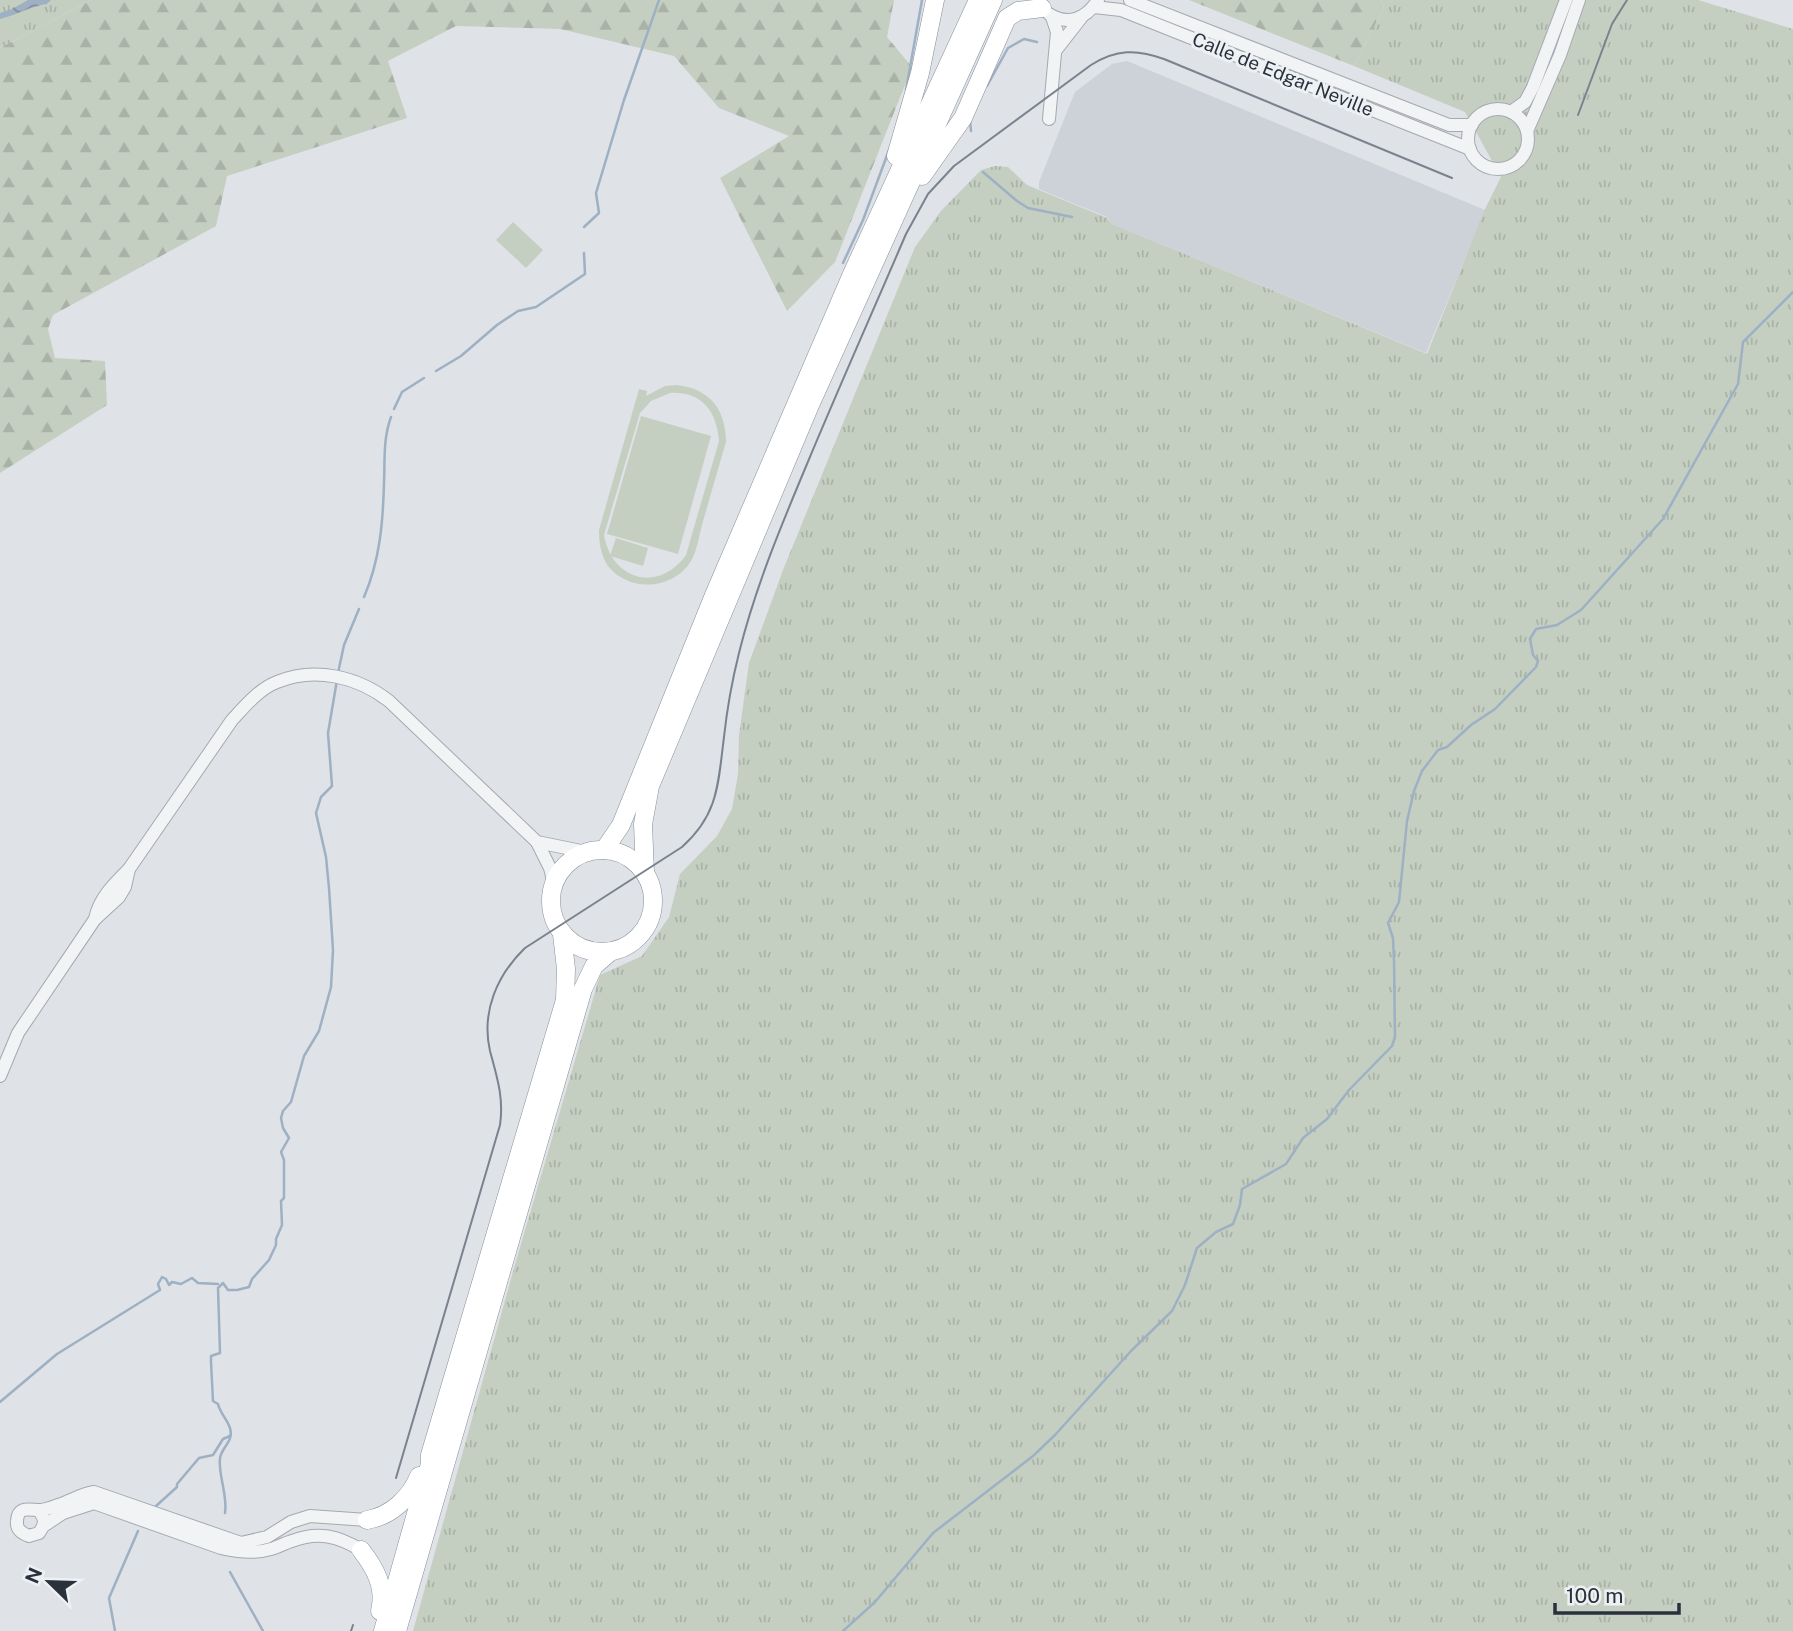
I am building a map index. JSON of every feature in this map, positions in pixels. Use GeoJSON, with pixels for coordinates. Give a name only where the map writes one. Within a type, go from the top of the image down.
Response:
{"type":"FeatureCollection","features":[{"type":"Feature","properties":{"kind":"highway"},"geometry":{"type":"LineString","coordinates":[[852,274],[901,139],[923,64],[934,0]]}},
{"type":"Feature","properties":{"kind":"highway"},"geometry":{"type":"LineString","coordinates":[[383,1631],[430,1455],[565,1000],[566,969],[562,934],[551,910],[554,884],[566,864],[595,851],[621,825],[714,594],[852,274],[978,0]]}},
{"type":"Feature","properties":{"kind":"highway"},"geometry":{"type":"LineString","coordinates":[[397,1631],[583,989],[594,966],[610,952],[633,942],[649,922],[653,897],[645,873],[643,824],[650,786],[810,405],[993,0]]}},
{"type":"Feature","properties":{"kind":"highway"},"geometry":{"type":"LineString","coordinates":[[893,223],[963,118],[1004,23],[1012,13],[1044,8]]}},
{"type":"Feature","properties":{"kind":"highway"},"geometry":{"type":"LineString","coordinates":[[595,851],[628,856],[645,873]]}},
{"type":"Feature","properties":{"kind":"highway"},"geometry":{"type":"LineString","coordinates":[[562,934],[584,949],[610,952]]}},
{"type":"Feature","properties":{"kind":"highway"},"geometry":{"type":"LineString","coordinates":[[367,1520],[378,1518],[398,1506],[410,1493],[430,1455]]}},
{"type":"Feature","properties":{"kind":"highway"},"geometry":{"type":"LineString","coordinates":[[361,1550],[377,1573],[382,1589],[382,1605],[375,1631]]}},
{"type":"Feature","properties":{"kind":"street","name":"Calle de Edgar Neville"},"geometry":{"type":"LineString","coordinates":[[1130,0],[1449,125],[1472,125]]}},
{"type":"Feature","properties":{"kind":"street"},"geometry":{"type":"LineString","coordinates":[[1511,112],[1525,102],[1533,88],[1566,0]]}},
{"type":"Feature","properties":{"kind":"street"},"geometry":{"type":"LineString","coordinates":[[1527,131],[1518,117],[1511,112],[1493,110],[1485,113],[1472,125],[1469,133],[1470,149],[1480,163],[1497,169],[1506,168],[1521,158],[1526,150],[1527,131],[1560,55],[1578,0]]}},
{"type":"Feature","properties":{"kind":"street","name":"Calle de Edgar Neville"},"geometry":{"type":"LineString","coordinates":[[1096,4],[1121,10],[1470,149]]}},
{"type":"Feature","properties":{"kind":"street"},"geometry":{"type":"LineString","coordinates":[[1056,50],[1081,18],[1096,4]]}},
{"type":"Feature","properties":{"kind":"street"},"geometry":{"type":"LineString","coordinates":[[1044,8],[1068,20],[1081,18]]}},
{"type":"Feature","properties":{"kind":"street"},"geometry":{"type":"LineString","coordinates":[[1044,8],[1057,32],[1049,119]]}},
{"type":"Feature","properties":{"kind":"street"},"geometry":{"type":"LineString","coordinates":[[0,1076],[18,1032],[95,919],[119,897],[125,887],[129,869],[232,720],[249,702],[276,682],[301,675],[338,677],[373,689],[389,701],[537,842],[550,868],[554,884]]}},
{"type":"Feature","properties":{"kind":"street"},"geometry":{"type":"LineString","coordinates":[[537,842],[595,851]]}},
{"type":"Feature","properties":{"kind":"street"},"geometry":{"type":"LineString","coordinates":[[39,1511],[60,1505],[84,1493],[221,1548],[241,1552],[272,1549],[313,1535],[332,1536],[361,1550]]}},
{"type":"Feature","properties":{"kind":"street"},"geometry":{"type":"LineString","coordinates":[[45,1525],[44,1517],[31,1508],[23,1510],[17,1517],[16,1525],[20,1532],[29,1536],[39,1533],[45,1525],[63,1513],[94,1497],[241,1543],[267,1537],[291,1522],[310,1516],[367,1520]]}},
{"type":"Feature","properties":{"kind":"shaded area"},"geometry":{"type":"Polygon","coordinates":[[[1127,61],[1485,210],[1426,353],[1112,224],[1107,217],[1039,189],[1039,182],[1075,92],[1112,64],[1127,61]]]}},
{"type":"Feature","properties":{"kind":"green space"},"geometry":{"type":"Polygon","coordinates":[[[0,0],[92,0],[0,48],[0,0]]]}},
{"type":"Feature","properties":{"kind":"green space"},"geometry":{"type":"Polygon","coordinates":[[[92,0],[894,0],[887,37],[912,67],[835,262],[787,311],[720,178],[789,136],[719,108],[674,56],[560,29],[456,26],[388,61],[407,118],[227,176],[216,226],[53,315],[48,329],[55,358],[105,361],[107,405],[0,473],[0,48],[92,0]]]}},
{"type":"Feature","properties":{"kind":"green space"},"geometry":{"type":"Polygon","coordinates":[[[1189,0],[1381,0],[1384,7],[1354,66],[1189,0]]]}},
{"type":"Feature","properties":{"kind":"green space"},"geometry":{"type":"Polygon","coordinates":[[[1381,0],[1698,0],[1793,29],[1793,1631],[413,1631],[514,1268],[600,975],[642,956],[669,917],[680,874],[717,836],[732,809],[749,663],[783,570],[915,247],[941,211],[981,170],[995,166],[1008,167],[1027,185],[1107,218],[1112,224],[1427,354],[1484,211],[1501,177],[1465,112],[1354,66],[1384,7],[1381,0]]]}},
{"type":"Feature","properties":{"kind":"green space"},"geometry":{"type":"Polygon","coordinates":[[[513,222],[543,250],[526,268],[496,240],[513,222]]]}},
{"type":"Feature","properties":{"kind":"green space"},"geometry":{"type":"Polygon","coordinates":[[[665,386],[688,387],[713,402],[723,420],[726,442],[691,561],[670,580],[652,584],[633,583],[617,575],[607,565],[600,545],[599,530],[639,389],[647,391],[646,396],[665,386]],[[670,393],[651,401],[640,413],[604,535],[616,563],[626,572],[638,576],[663,574],[675,567],[686,555],[719,441],[715,421],[706,405],[681,393],[670,393]]]}},
{"type":"Feature","properties":{"kind":"green space"},"geometry":{"type":"Polygon","coordinates":[[[641,416],[711,436],[678,554],[607,534],[641,416]]]}},
{"type":"Feature","properties":{"kind":"green space"},"geometry":{"type":"Polygon","coordinates":[[[616,538],[648,548],[643,566],[610,556],[616,538]]]}},
{"type":"Feature","properties":{"kind":"water"},"geometry":{"type":"Polygon","coordinates":[[[28,0],[51,0],[47,4],[0,19],[0,13],[28,0]]]}},
{"type":"Feature","properties":{"kind":"waterway"},"geometry":{"type":"LineString","coordinates":[[584,227],[599,213],[596,193],[624,100],[659,0]]}},
{"type":"Feature","properties":{"kind":"waterway"},"geometry":{"type":"LineString","coordinates":[[906,90],[922,0]]}},
{"type":"Feature","properties":{"kind":"waterway"},"geometry":{"type":"LineString","coordinates":[[987,86],[1008,48],[1024,39],[1037,42]]}},
{"type":"Feature","properties":{"kind":"waterway"},"geometry":{"type":"LineString","coordinates":[[970,120],[971,131]]}},
{"type":"Feature","properties":{"kind":"waterway"},"geometry":{"type":"LineString","coordinates":[[843,263],[863,220],[889,150]]}},
{"type":"Feature","properties":{"kind":"waterway"},"geometry":{"type":"LineString","coordinates":[[983,172],[1028,208],[1072,217]]}},
{"type":"Feature","properties":{"kind":"waterway"},"geometry":{"type":"LineString","coordinates":[[436,371],[461,356],[518,311],[536,307],[585,274],[584,253]]}},
{"type":"Feature","properties":{"kind":"waterway"},"geometry":{"type":"LineString","coordinates":[[843,1631],[875,1602],[933,1533],[1033,1456],[1172,1311],[1185,1285],[1197,1248],[1216,1232],[1233,1224],[1242,1189],[1286,1164],[1303,1138],[1327,1119],[1349,1090],[1392,1046],[1395,1037],[1394,961],[1393,938],[1388,923],[1399,902],[1407,821],[1422,771],[1438,750],[1447,747],[1471,725],[1495,709],[1536,667],[1538,661],[1533,655],[1530,639],[1536,629],[1557,625],[1581,610],[1663,519],[1738,384],[1743,342],[1793,292]]}},
{"type":"Feature","properties":{"kind":"waterway"},"geometry":{"type":"LineString","coordinates":[[394,409],[402,392],[424,378]]}},
{"type":"Feature","properties":{"kind":"waterway"},"geometry":{"type":"LineString","coordinates":[[364,597],[380,541],[386,441],[391,417]]}},
{"type":"Feature","properties":{"kind":"waterway"},"geometry":{"type":"LineString","coordinates":[[338,673],[344,645],[359,609]]}},
{"type":"Feature","properties":{"kind":"waterway"},"geometry":{"type":"LineString","coordinates":[[237,1290],[249,1287],[252,1279],[269,1260],[276,1245],[282,1225],[281,1201],[284,1198],[284,1160],[281,1152],[289,1138],[281,1118],[291,1102],[304,1056],[319,1031],[331,987],[333,950],[329,888],[326,857],[316,813],[321,797],[332,786],[328,733],[337,680]]}},
{"type":"Feature","properties":{"kind":"waterway"},"geometry":{"type":"LineString","coordinates":[[0,1402],[57,1354],[160,1290],[158,1284],[162,1277],[169,1285],[172,1282],[181,1284],[192,1278],[198,1283],[218,1284]]}},
{"type":"Feature","properties":{"kind":"waterway"},"geometry":{"type":"LineString","coordinates":[[225,1513],[220,1458],[231,1433],[218,1404],[213,1401],[211,1356],[220,1353],[218,1288],[223,1283],[228,1290],[235,1290]]}},
{"type":"Feature","properties":{"kind":"waterway"},"geometry":{"type":"LineString","coordinates":[[156,1506],[177,1487],[199,1458],[213,1455],[223,1439],[230,1436]]}},
{"type":"Feature","properties":{"kind":"waterway"},"geometry":{"type":"LineString","coordinates":[[115,1631],[109,1598],[138,1531]]}},
{"type":"Feature","properties":{"kind":"waterway"},"geometry":{"type":"LineString","coordinates":[[230,1572],[263,1631]]}},
{"type":"Feature","properties":{"kind":"tram line"},"geometry":{"type":"LineString","coordinates":[[1578,115],[1612,24],[1627,0]]}},
{"type":"Feature","properties":{"kind":"tram line"},"geometry":{"type":"LineString","coordinates":[[396,1478],[500,1125],[500,1097],[488,1036],[490,1008],[499,982],[525,948],[682,847],[694,835],[710,810],[718,783],[734,674],[761,581],[906,234],[928,194],[954,166],[1091,65],[1109,56],[1127,52],[1145,53],[1164,59],[1452,178]]}},
{"type":"Feature","properties":{"kind":"tram line"},"geometry":{"type":"LineString","coordinates":[[351,1631],[353,1625]]}}]}
